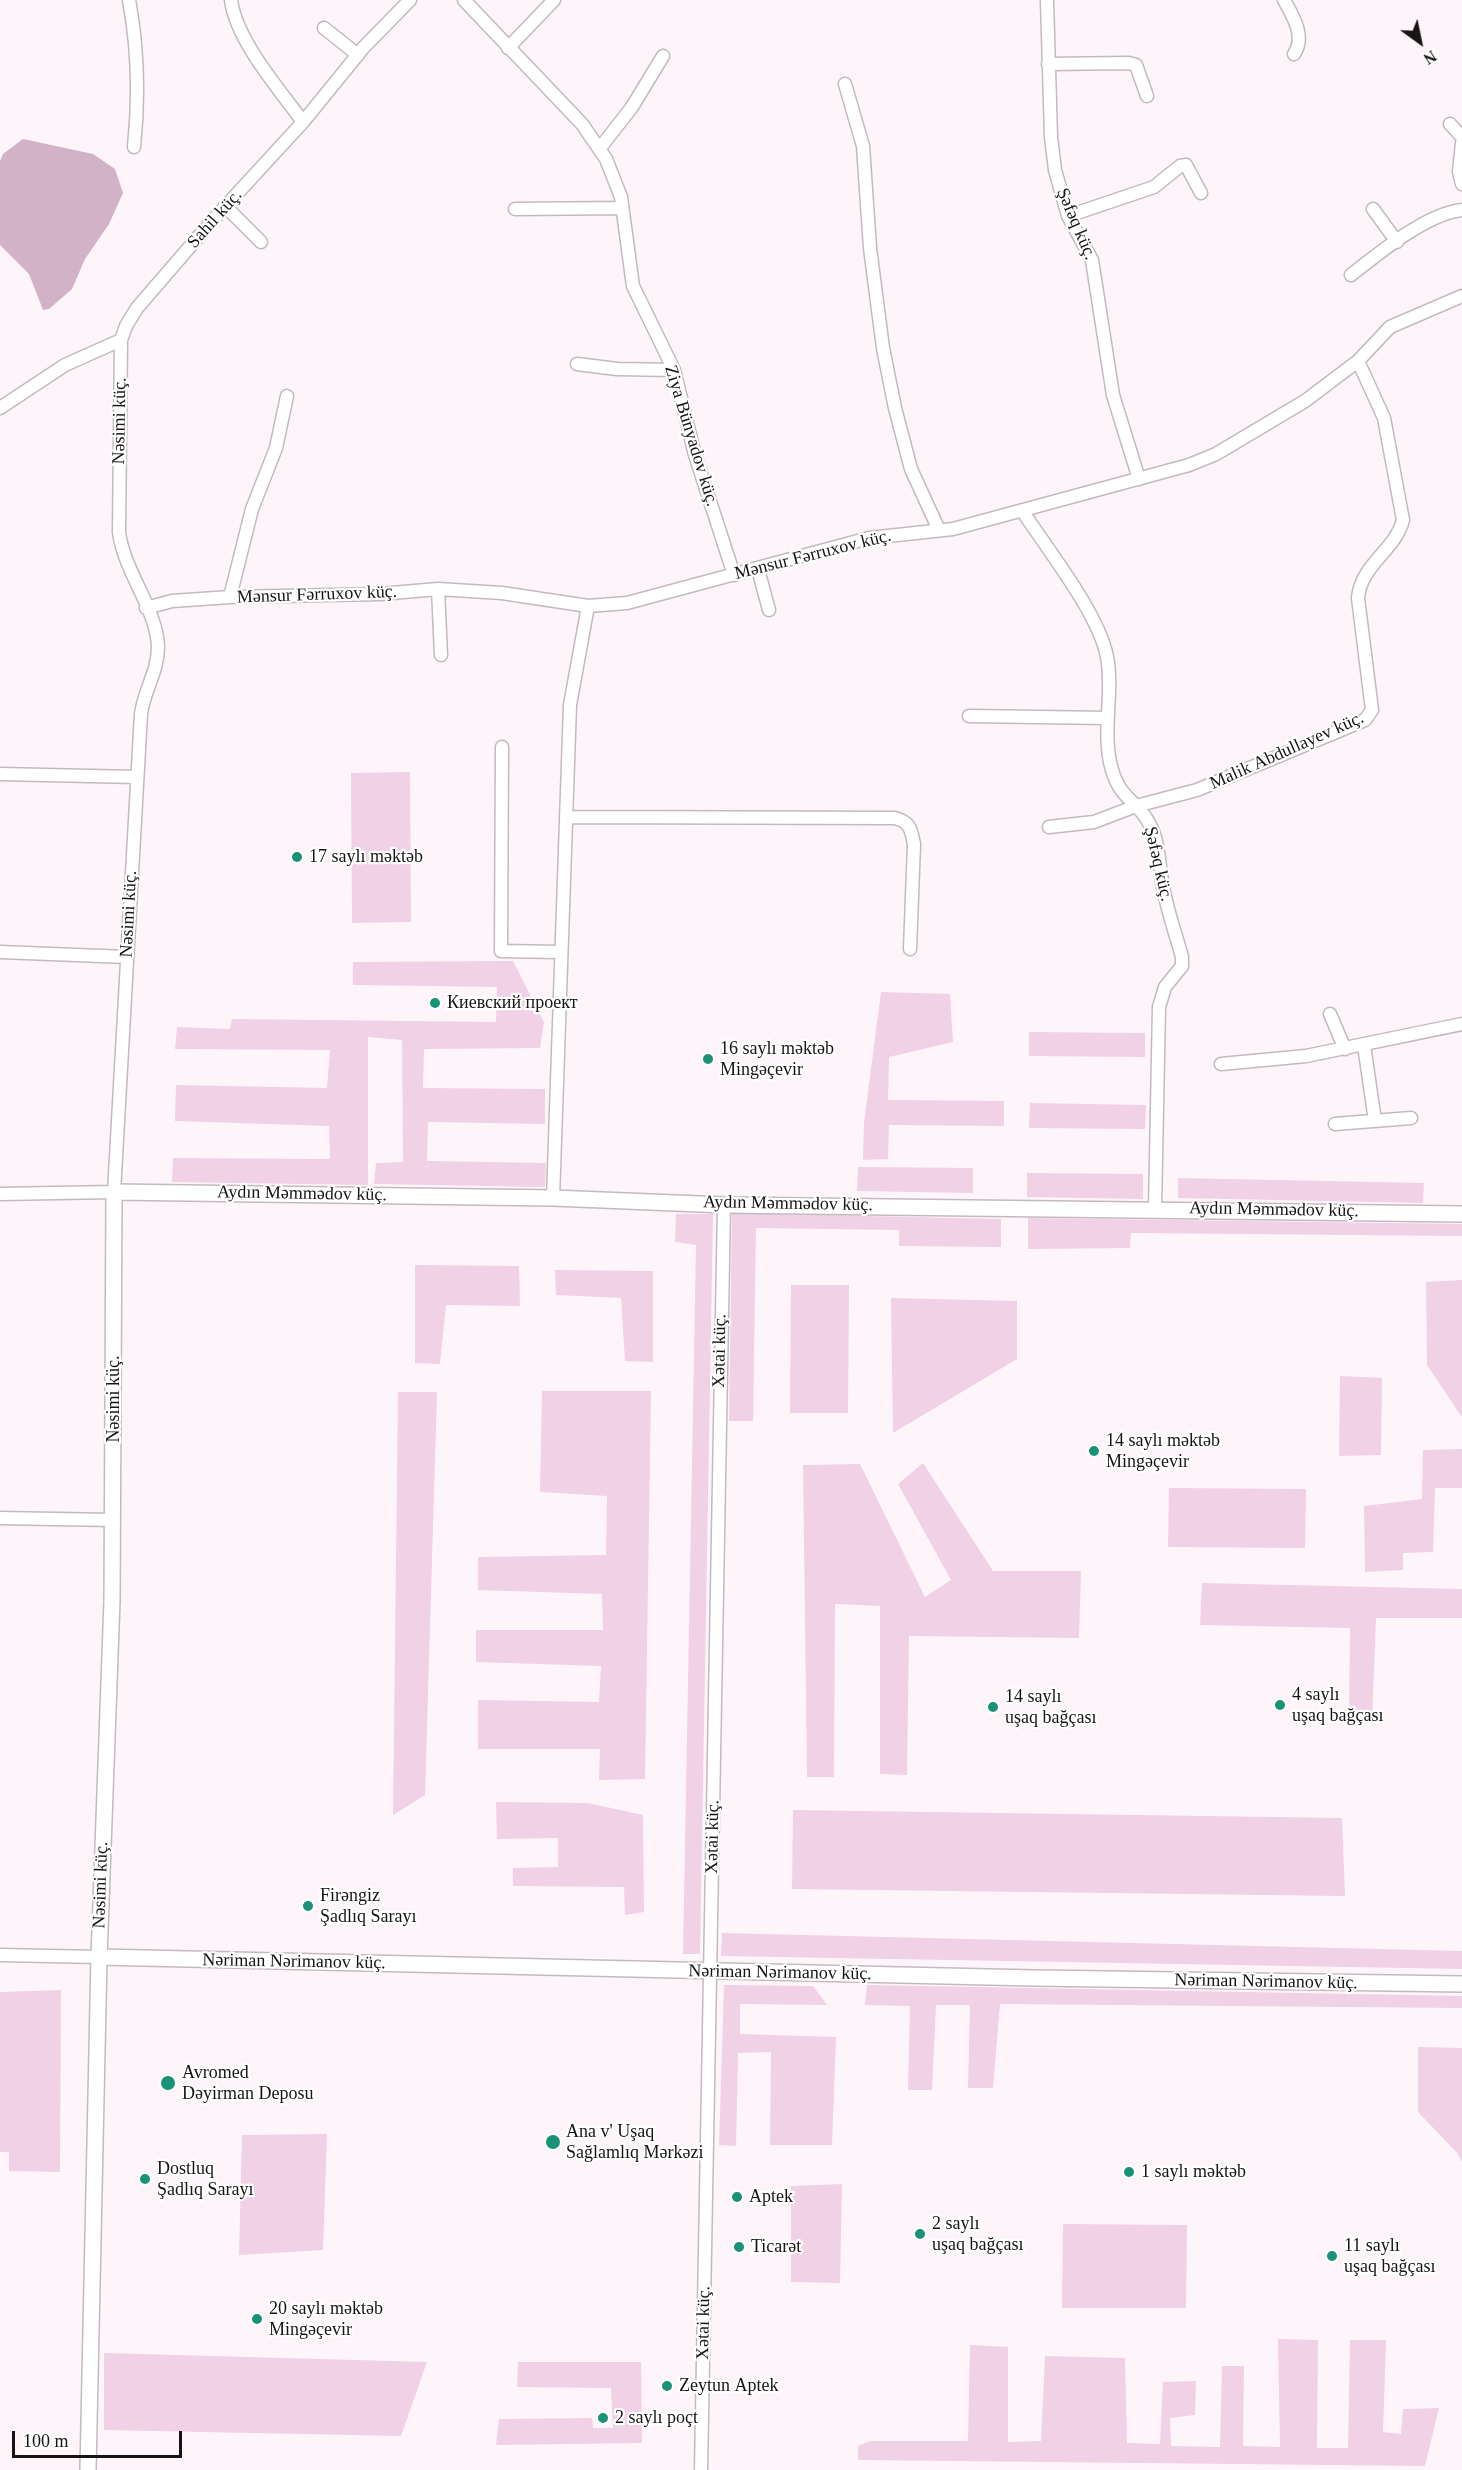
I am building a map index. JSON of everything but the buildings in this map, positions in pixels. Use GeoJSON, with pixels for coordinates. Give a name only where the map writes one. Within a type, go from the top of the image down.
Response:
{"type":"FeatureCollection","features":[{"type":"Feature","properties":{"kind":"street"},"geometry":{"type":"LineString","coordinates":[[129,0],[136,57],[137,117],[134,147]]}},
{"type":"Feature","properties":{"kind":"street"},"geometry":{"type":"LineString","coordinates":[[231,0],[234,17],[243,34],[303,122]]}},
{"type":"Feature","properties":{"kind":"street","name":"Sahil küç."},"geometry":{"type":"LineString","coordinates":[[121,340],[137,308],[225,206],[303,122],[358,55],[410,0]]}},
{"type":"Feature","properties":{"kind":"street","name":"Ziya Bünyadov küç."},"geometry":{"type":"LineString","coordinates":[[464,0],[582,124],[600,148],[617,185],[633,286],[674,370],[695,455],[734,576]]}},
{"type":"Feature","properties":{"kind":"street"},"geometry":{"type":"LineString","coordinates":[[508,48],[554,0]]}},
{"type":"Feature","properties":{"kind":"street","name":"Şəfəq küç."},"geometry":{"type":"LineString","coordinates":[[1047,0],[1048,64],[1055,170],[1068,216],[1092,260],[1113,395],[1139,479]]}},
{"type":"Feature","properties":{"kind":"street"},"geometry":{"type":"LineString","coordinates":[[1284,0],[1300,37],[1300,46],[1294,54]]}},
{"type":"Feature","properties":{"kind":"street"},"geometry":{"type":"LineString","coordinates":[[324,27],[358,55]]}},
{"type":"Feature","properties":{"kind":"street"},"geometry":{"type":"LineString","coordinates":[[600,148],[632,107],[663,56]]}},
{"type":"Feature","properties":{"kind":"street"},"geometry":{"type":"LineString","coordinates":[[1048,64],[1129,63],[1136,65],[1147,96]]}},
{"type":"Feature","properties":{"kind":"street"},"geometry":{"type":"LineString","coordinates":[[845,84],[863,146],[870,248],[883,348],[895,408],[911,470],[939,531]]}},
{"type":"Feature","properties":{"kind":"street"},"geometry":{"type":"LineString","coordinates":[[1450,124],[1462,138]]}},
{"type":"Feature","properties":{"kind":"street"},"geometry":{"type":"LineString","coordinates":[[1462,143],[1459,172],[1462,184]]}},
{"type":"Feature","properties":{"kind":"street"},"geometry":{"type":"LineString","coordinates":[[1068,216],[1154,187],[1180,166],[1186,165],[1201,193]]}},
{"type":"Feature","properties":{"kind":"street"},"geometry":{"type":"LineString","coordinates":[[225,206],[261,242]]}},
{"type":"Feature","properties":{"kind":"street"},"geometry":{"type":"LineString","coordinates":[[515,209],[622,208]]}},
{"type":"Feature","properties":{"kind":"street"},"geometry":{"type":"LineString","coordinates":[[1373,209],[1397,242]]}},
{"type":"Feature","properties":{"kind":"street"},"geometry":{"type":"LineString","coordinates":[[1351,275],[1431,221],[1452,211],[1462,210]]}},
{"type":"Feature","properties":{"kind":"street","name":"Mənsur Fərruxov küç."},"geometry":{"type":"LineString","coordinates":[[146,608],[172,601],[230,597],[369,594],[438,589],[502,593],[588,606],[639,601],[869,538],[939,531],[1023,512],[1216,454],[1273,422],[1358,361],[1390,327],[1462,296]]}},
{"type":"Feature","properties":{"kind":"street"},"geometry":{"type":"LineString","coordinates":[[0,408],[65,365],[121,340]]}},
{"type":"Feature","properties":{"kind":"street","name":"Nəsimi küç."},"geometry":{"type":"LineString","coordinates":[[88,2470],[99,1957],[113,1520],[114,1192],[136,777],[142,706],[158,657],[157,637],[124,558],[119,532],[121,340]]}},
{"type":"Feature","properties":{"kind":"street","name":"Malik Abdullayev küç."},"geometry":{"type":"LineString","coordinates":[[1049,827],[1094,822],[1223,781],[1370,716],[1372,710],[1358,598],[1359,586],[1364,574],[1400,532],[1403,520],[1384,418],[1358,361]]}},
{"type":"Feature","properties":{"kind":"street"},"geometry":{"type":"LineString","coordinates":[[577,364],[617,369],[674,370]]}},
{"type":"Feature","properties":{"kind":"street"},"geometry":{"type":"LineString","coordinates":[[230,597],[252,509],[276,448],[287,396]]}},
{"type":"Feature","properties":{"kind":"street","name":"Şəfəq küç."},"geometry":{"type":"LineString","coordinates":[[1023,512],[1087,611],[1102,643],[1107,658],[1107,744],[1117,786],[1125,798],[1152,826],[1164,893],[1182,957],[1182,966],[1165,987],[1159,1007],[1155,1208]]}},
{"type":"Feature","properties":{"kind":"street"},"geometry":{"type":"LineString","coordinates":[[758,569],[769,610]]}},
{"type":"Feature","properties":{"kind":"street"},"geometry":{"type":"LineString","coordinates":[[438,589],[441,656]]}},
{"type":"Feature","properties":{"kind":"street"},"geometry":{"type":"LineString","coordinates":[[553,1198],[559,952],[567,817],[570,705],[588,606]]}},
{"type":"Feature","properties":{"kind":"street"},"geometry":{"type":"LineString","coordinates":[[969,716],[1107,718]]}},
{"type":"Feature","properties":{"kind":"street"},"geometry":{"type":"LineString","coordinates":[[502,747],[501,951],[559,952]]}},
{"type":"Feature","properties":{"kind":"street"},"geometry":{"type":"LineString","coordinates":[[0,774],[136,777]]}},
{"type":"Feature","properties":{"kind":"street"},"geometry":{"type":"LineString","coordinates":[[567,817],[895,818],[905,821],[911,828],[914,844],[910,949]]}},
{"type":"Feature","properties":{"kind":"street"},"geometry":{"type":"LineString","coordinates":[[0,952],[127,957]]}},
{"type":"Feature","properties":{"kind":"street"},"geometry":{"type":"LineString","coordinates":[[1330,1014],[1345,1048]]}},
{"type":"Feature","properties":{"kind":"street"},"geometry":{"type":"LineString","coordinates":[[1221,1064],[1306,1056],[1462,1024]]}},
{"type":"Feature","properties":{"kind":"street"},"geometry":{"type":"LineString","coordinates":[[1364,1045],[1375,1120]]}},
{"type":"Feature","properties":{"kind":"street"},"geometry":{"type":"LineString","coordinates":[[1335,1124],[1411,1118]]}},
{"type":"Feature","properties":{"kind":"street"},"geometry":{"type":"LineString","coordinates":[[0,1194],[114,1192]]}},
{"type":"Feature","properties":{"kind":"street","name":"Aydın Məmmədov küç."},"geometry":{"type":"LineString","coordinates":[[114,1192],[553,1198],[724,1205],[1155,1208],[1462,1214]]}},
{"type":"Feature","properties":{"kind":"street","name":"Xətai küç."},"geometry":{"type":"LineString","coordinates":[[701,2470],[724,1205]]}},
{"type":"Feature","properties":{"kind":"street"},"geometry":{"type":"LineString","coordinates":[[0,1518],[113,1520]]}},
{"type":"Feature","properties":{"kind":"street"},"geometry":{"type":"LineString","coordinates":[[0,1954],[99,1957]]}},
{"type":"Feature","properties":{"kind":"street","name":"Nəriman Nərimanov küç."},"geometry":{"type":"LineString","coordinates":[[99,1957],[711,1971],[1462,1984]]}},
{"type":"Feature","properties":{"kind":"shaded area"},"geometry":{"type":"Polygon","coordinates":[[[23,139],[93,154],[115,169],[123,193],[109,224],[85,259],[72,289],[49,309],[43,310],[29,274],[0,245],[0,161],[3,154],[23,139]]]}},
{"type":"Feature","properties":{"kind":"shaded area"},"geometry":{"type":"Polygon","coordinates":[[[410,772],[411,922],[352,923],[351,773],[410,772]]]}},
{"type":"Feature","properties":{"kind":"shaded area"},"geometry":{"type":"Polygon","coordinates":[[[513,961],[544,1022],[540,1048],[424,1049],[423,1088],[545,1089],[545,1124],[428,1122],[427,1161],[546,1163],[545,1187],[374,1184],[376,1163],[403,1162],[402,1040],[368,1037],[368,1185],[172,1182],[173,1158],[330,1159],[329,1126],[175,1121],[176,1085],[327,1088],[330,1050],[175,1049],[177,1027],[230,1029],[232,1019],[496,1022],[497,987],[353,985],[353,962],[513,961]]]}},
{"type":"Feature","properties":{"kind":"shaded area"},"geometry":{"type":"Polygon","coordinates":[[[881,992],[950,994],[953,1042],[889,1057],[888,1100],[1004,1101],[1004,1126],[889,1125],[888,1159],[863,1160],[864,1123],[881,992]]]}},
{"type":"Feature","properties":{"kind":"shaded area"},"geometry":{"type":"Polygon","coordinates":[[[1029,1032],[1145,1033],[1145,1057],[1029,1056],[1029,1032]]]}},
{"type":"Feature","properties":{"kind":"shaded area"},"geometry":{"type":"Polygon","coordinates":[[[1030,1103],[1146,1105],[1145,1129],[1029,1128],[1030,1103]]]}},
{"type":"Feature","properties":{"kind":"shaded area"},"geometry":{"type":"Polygon","coordinates":[[[858,1167],[973,1168],[973,1193],[857,1191],[858,1167]]]}},
{"type":"Feature","properties":{"kind":"shaded area"},"geometry":{"type":"Polygon","coordinates":[[[1027,1173],[1143,1174],[1143,1199],[1027,1197],[1027,1173]]]}},
{"type":"Feature","properties":{"kind":"shaded area"},"geometry":{"type":"Polygon","coordinates":[[[1178,1178],[1424,1183],[1423,1203],[1178,1198],[1178,1178]]]}},
{"type":"Feature","properties":{"kind":"shaded area"},"geometry":{"type":"Polygon","coordinates":[[[732,1213],[1001,1219],[1001,1247],[899,1246],[899,1230],[756,1228],[753,1421],[729,1421],[732,1213]]]}},
{"type":"Feature","properties":{"kind":"shaded area"},"geometry":{"type":"Polygon","coordinates":[[[676,1214],[713,1214],[700,1954],[683,1954],[696,1245],[675,1242],[676,1214]]]}},
{"type":"Feature","properties":{"kind":"shaded area"},"geometry":{"type":"Polygon","coordinates":[[[1028,1218],[1462,1224],[1462,1236],[1131,1233],[1130,1248],[1028,1249],[1028,1218]]]}},
{"type":"Feature","properties":{"kind":"shaded area"},"geometry":{"type":"Polygon","coordinates":[[[415,1265],[519,1266],[520,1306],[446,1305],[440,1364],[415,1363],[415,1265]]]}},
{"type":"Feature","properties":{"kind":"shaded area"},"geometry":{"type":"Polygon","coordinates":[[[555,1270],[653,1271],[653,1362],[625,1361],[621,1298],[556,1295],[555,1270]]]}},
{"type":"Feature","properties":{"kind":"shaded area"},"geometry":{"type":"Polygon","coordinates":[[[1462,1280],[1461,1416],[1427,1365],[1426,1282],[1462,1280]]]}},
{"type":"Feature","properties":{"kind":"shaded area"},"geometry":{"type":"Polygon","coordinates":[[[791,1285],[849,1285],[848,1413],[790,1413],[791,1285]]]}},
{"type":"Feature","properties":{"kind":"shaded area"},"geometry":{"type":"Polygon","coordinates":[[[891,1298],[1017,1301],[1017,1359],[893,1433],[891,1298]]]}},
{"type":"Feature","properties":{"kind":"shaded area"},"geometry":{"type":"Polygon","coordinates":[[[1340,1376],[1382,1378],[1381,1455],[1339,1456],[1340,1376]]]}},
{"type":"Feature","properties":{"kind":"shaded area"},"geometry":{"type":"Polygon","coordinates":[[[542,1391],[651,1391],[645,1779],[599,1780],[600,1749],[478,1749],[478,1700],[599,1702],[601,1666],[476,1662],[476,1630],[603,1630],[602,1594],[478,1590],[478,1557],[606,1555],[607,1496],[540,1492],[542,1391]]]}},
{"type":"Feature","properties":{"kind":"shaded area"},"geometry":{"type":"Polygon","coordinates":[[[398,1392],[437,1392],[425,1795],[393,1815],[398,1392]]]}},
{"type":"Feature","properties":{"kind":"shaded area"},"geometry":{"type":"Polygon","coordinates":[[[1462,1449],[1462,1488],[1435,1488],[1433,1552],[1403,1553],[1403,1570],[1365,1572],[1364,1506],[1422,1499],[1423,1450],[1462,1449]]]}},
{"type":"Feature","properties":{"kind":"shaded area"},"geometry":{"type":"Polygon","coordinates":[[[923,1463],[993,1571],[1081,1571],[1079,1638],[909,1636],[907,1775],[880,1774],[880,1606],[835,1604],[834,1777],[807,1777],[803,1465],[860,1464],[925,1597],[951,1580],[898,1484],[923,1463]]]}},
{"type":"Feature","properties":{"kind":"shaded area"},"geometry":{"type":"Polygon","coordinates":[[[1169,1488],[1306,1489],[1305,1548],[1168,1547],[1169,1488]]]}},
{"type":"Feature","properties":{"kind":"shaded area"},"geometry":{"type":"Polygon","coordinates":[[[1202,1583],[1462,1589],[1462,1618],[1376,1618],[1372,1722],[1349,1721],[1350,1628],[1200,1625],[1202,1583]]]}},
{"type":"Feature","properties":{"kind":"shaded area"},"geometry":{"type":"Polygon","coordinates":[[[496,1802],[588,1803],[643,1815],[644,1912],[625,1915],[624,1887],[513,1886],[513,1868],[558,1867],[558,1838],[497,1839],[496,1802]]]}},
{"type":"Feature","properties":{"kind":"shaded area"},"geometry":{"type":"Polygon","coordinates":[[[793,1810],[1342,1818],[1345,1896],[792,1889],[793,1810]]]}},
{"type":"Feature","properties":{"kind":"shaded area"},"geometry":{"type":"Polygon","coordinates":[[[722,1933],[1462,1951],[1462,1969],[721,1956],[722,1933]]]}},
{"type":"Feature","properties":{"kind":"shaded area"},"geometry":{"type":"Polygon","coordinates":[[[724,1985],[813,1986],[827,2005],[740,2004],[740,2034],[836,2037],[832,2145],[770,2145],[771,2052],[738,2053],[736,2146],[719,2145],[724,1985]]]}},
{"type":"Feature","properties":{"kind":"shaded area"},"geometry":{"type":"Polygon","coordinates":[[[867,1985],[1462,1996],[1462,2008],[1000,2004],[993,2088],[968,2088],[970,2005],[936,2005],[932,2090],[908,2090],[910,2006],[865,2005],[867,1985]]]}},
{"type":"Feature","properties":{"kind":"shaded area"},"geometry":{"type":"Polygon","coordinates":[[[61,1990],[60,2172],[9,2171],[9,2152],[0,2152],[0,1992],[61,1990]]]}},
{"type":"Feature","properties":{"kind":"shaded area"},"geometry":{"type":"Polygon","coordinates":[[[1418,2047],[1462,2048],[1462,2162],[1458,2154],[1418,2112],[1418,2047]]]}},
{"type":"Feature","properties":{"kind":"shaded area"},"geometry":{"type":"Polygon","coordinates":[[[327,2134],[323,2250],[239,2255],[242,2135],[327,2134]]]}},
{"type":"Feature","properties":{"kind":"shaded area"},"geometry":{"type":"Polygon","coordinates":[[[842,2184],[840,2283],[791,2282],[791,2186],[842,2184]]]}},
{"type":"Feature","properties":{"kind":"shaded area"},"geometry":{"type":"Polygon","coordinates":[[[1063,2224],[1187,2225],[1186,2308],[1062,2308],[1063,2224]]]}},
{"type":"Feature","properties":{"kind":"shaded area"},"geometry":{"type":"Polygon","coordinates":[[[1278,2339],[1318,2340],[1317,2448],[1348,2448],[1350,2340],[1386,2340],[1383,2432],[1401,2434],[1403,2409],[1439,2408],[1425,2466],[858,2460],[858,2446],[870,2441],[968,2441],[970,2345],[1008,2347],[1008,2442],[1041,2441],[1045,2356],[1125,2358],[1127,2443],[1160,2444],[1163,2382],[1196,2381],[1195,2415],[1170,2418],[1171,2446],[1220,2447],[1222,2366],[1244,2366],[1243,2446],[1280,2447],[1278,2339]]]}},
{"type":"Feature","properties":{"kind":"shaded area"},"geometry":{"type":"Polygon","coordinates":[[[104,2353],[427,2362],[401,2436],[104,2430],[104,2353]]]}},
{"type":"Feature","properties":{"kind":"shaded area"},"geometry":{"type":"Polygon","coordinates":[[[518,2362],[641,2362],[642,2443],[496,2445],[499,2419],[592,2418],[593,2428],[613,2428],[611,2388],[517,2387],[518,2362]]]}},
{"type":"Feature","properties":{"kind":"place","name":"17 saylı məktəb"},"geometry":{"type":"Point","coordinates":[297,857]}},
{"type":"Feature","properties":{"kind":"place","name":"Киевский проект"},"geometry":{"type":"Point","coordinates":[435,1003]}},
{"type":"Feature","properties":{"kind":"place","name":"16 saylı məktəb Mingəçevir"},"geometry":{"type":"Point","coordinates":[708,1059]}},
{"type":"Feature","properties":{"kind":"place","name":"14 saylı məktəb Mingəçevir"},"geometry":{"type":"Point","coordinates":[1094,1451]}},
{"type":"Feature","properties":{"kind":"place","name":"4 saylı uşaq bağçası"},"geometry":{"type":"Point","coordinates":[1280,1705]}},
{"type":"Feature","properties":{"kind":"place","name":"14 saylı uşaq bağçası"},"geometry":{"type":"Point","coordinates":[993,1707]}},
{"type":"Feature","properties":{"kind":"place","name":"Firəngiz Şadlıq Sarayı"},"geometry":{"type":"Point","coordinates":[308,1906]}},
{"type":"Feature","properties":{"kind":"place","name":"Avromed Dəyirman Deposu"},"geometry":{"type":"Point","coordinates":[168,2083]}},
{"type":"Feature","properties":{"kind":"place","name":"Ana v' Uşaq Sağlamlıq Mərkəzi"},"geometry":{"type":"Point","coordinates":[553,2142]}},
{"type":"Feature","properties":{"kind":"place","name":"1 saylı məktəb"},"geometry":{"type":"Point","coordinates":[1129,2172]}},
{"type":"Feature","properties":{"kind":"place","name":"Dostluq Şadlıq Sarayı"},"geometry":{"type":"Point","coordinates":[145,2179]}},
{"type":"Feature","properties":{"kind":"place","name":"Aptek"},"geometry":{"type":"Point","coordinates":[737,2197]}},
{"type":"Feature","properties":{"kind":"place","name":"2 saylı uşaq bağçası"},"geometry":{"type":"Point","coordinates":[920,2234]}},
{"type":"Feature","properties":{"kind":"place","name":"Ticarət"},"geometry":{"type":"Point","coordinates":[739,2247]}},
{"type":"Feature","properties":{"kind":"place","name":"11 saylı uşaq bağçası"},"geometry":{"type":"Point","coordinates":[1332,2256]}},
{"type":"Feature","properties":{"kind":"place","name":"20 saylı məktəb Mingəçevir"},"geometry":{"type":"Point","coordinates":[257,2319]}},
{"type":"Feature","properties":{"kind":"place","name":"Zeytun Aptek"},"geometry":{"type":"Point","coordinates":[667,2386]}},
{"type":"Feature","properties":{"kind":"place","name":"2 saylı poçt"},"geometry":{"type":"Point","coordinates":[603,2418]}}]}
